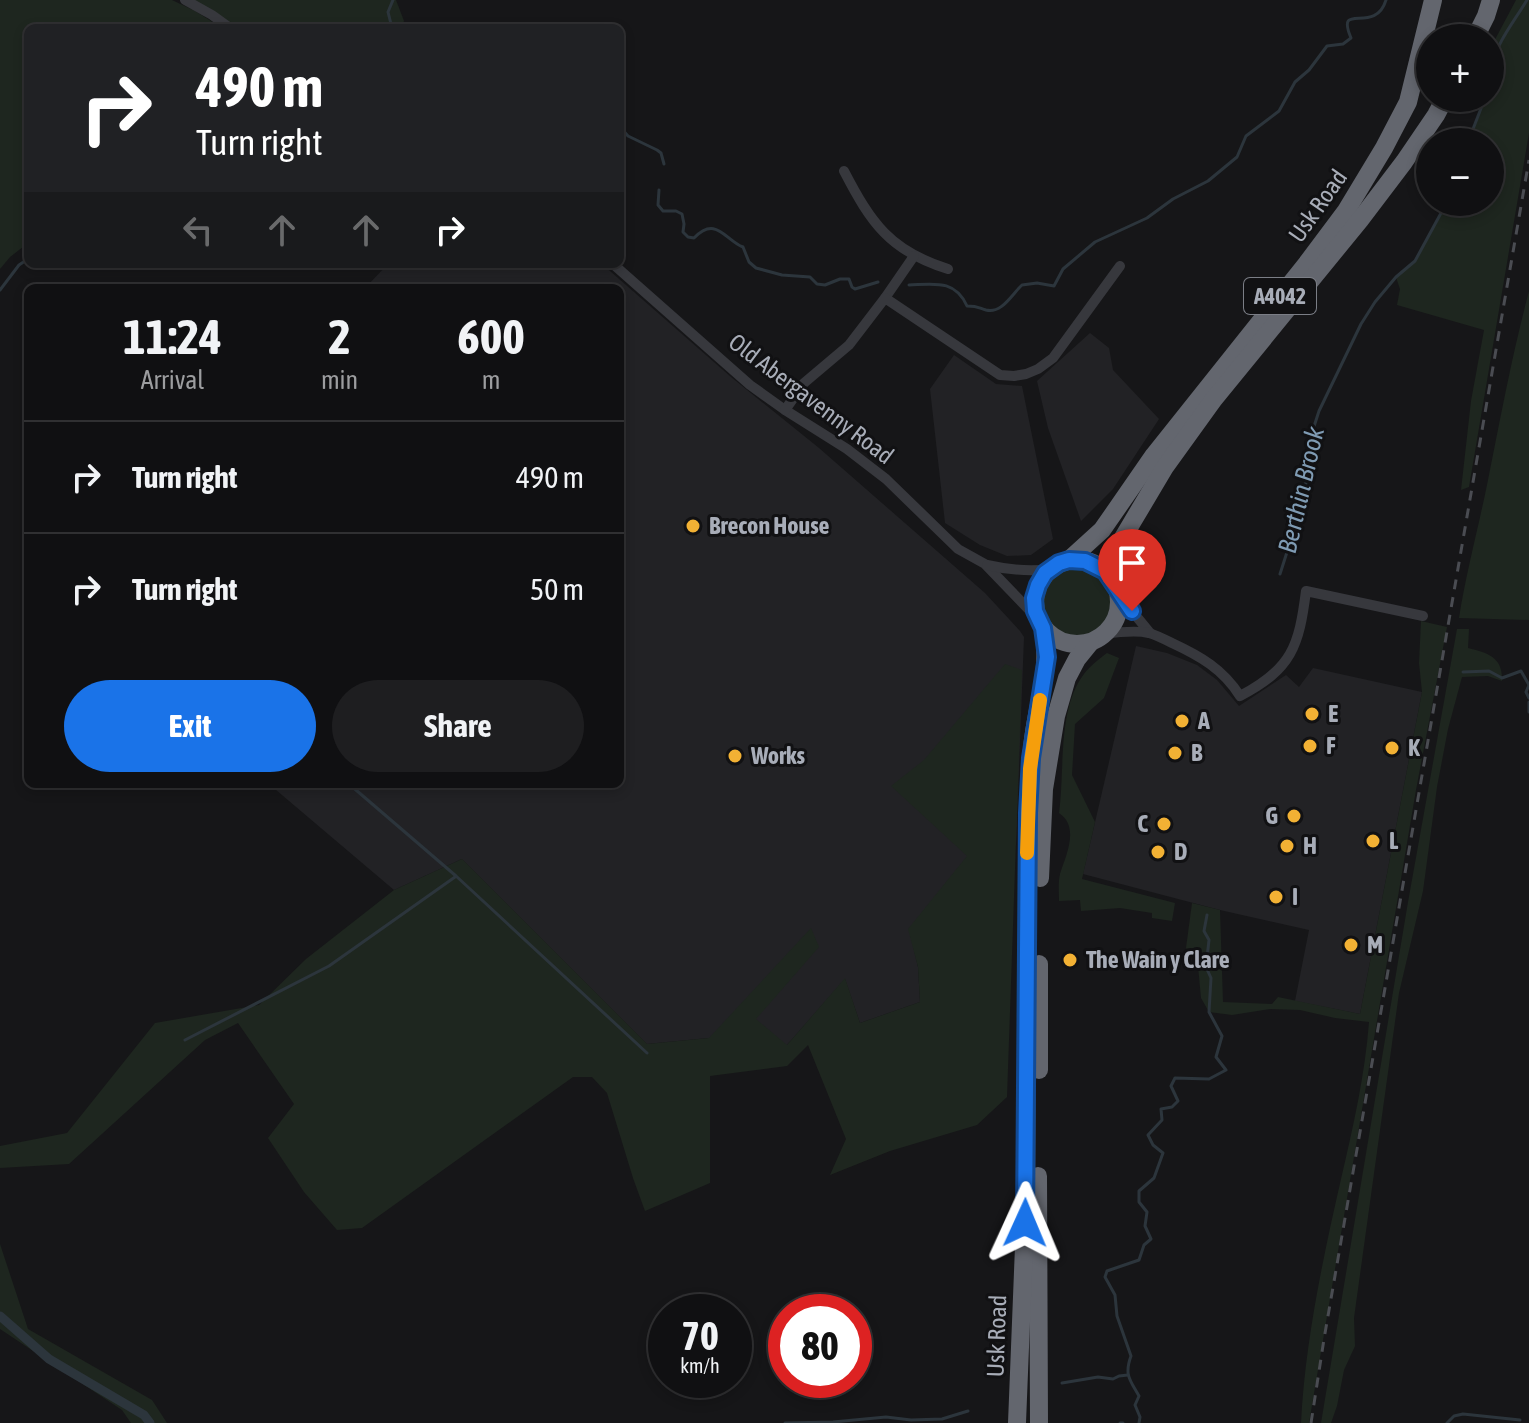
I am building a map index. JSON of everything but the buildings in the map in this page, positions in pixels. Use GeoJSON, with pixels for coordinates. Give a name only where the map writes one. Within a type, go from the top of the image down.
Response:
{"type":"FeatureCollection","features":[{"type":"Feature","properties":{"kind":"highway","name":"Usk Road"},"geometry":{"type":"LineString","coordinates":[[1069,560],[1102,530],[1154,455],[1346,211],[1408,102],[1433,0]]}},
{"type":"Feature","properties":{"kind":"highway"},"geometry":{"type":"LineString","coordinates":[[1482,24],[1491,0]]}},
{"type":"Feature","properties":{"kind":"highway","name":"Usk Road"},"geometry":{"type":"LineString","coordinates":[[1116,587],[1121,541],[1165,467],[1214,399],[1352,230],[1438,112]]}},
{"type":"Feature","properties":{"kind":"highway"},"geometry":{"type":"LineString","coordinates":[[1069,560],[1085,561],[1105,571],[1116,587],[1117,614],[1097,638],[1067,644],[1054,638],[1040,623],[1034,605],[1036,591],[1041,579],[1051,569],[1069,560]]}},
{"type":"Feature","properties":{"kind":"highway","name":"Usk Road"},"geometry":{"type":"LineString","coordinates":[[1017,1423],[1026,1196],[1028,813],[1031,758],[1046,667],[1046,645],[1040,623]]}},
{"type":"Feature","properties":{"kind":"highway","name":"Usk Road"},"geometry":{"type":"LineString","coordinates":[[1039,1423],[1038,1090],[1042,816],[1047,767],[1062,692],[1071,670],[1097,638]]}},
{"type":"Feature","properties":{"kind":"street"},"geometry":{"type":"LineString","coordinates":[[185,0],[224,24]]}},
{"type":"Feature","properties":{"kind":"street"},"geometry":{"type":"LineString","coordinates":[[844,171],[861,204],[881,230],[914,256],[948,269]]}},
{"type":"Feature","properties":{"kind":"street"},"geometry":{"type":"LineString","coordinates":[[785,410],[804,383],[849,345],[914,256]]}},
{"type":"Feature","properties":{"kind":"street"},"geometry":{"type":"LineString","coordinates":[[885,298],[1000,375],[1014,376],[1038,369],[1053,358],[1120,266]]}},
{"type":"Feature","properties":{"kind":"street","name":"Old Abergavenny Road"},"geometry":{"type":"LineString","coordinates":[[618,268],[750,385],[847,449],[886,479],[958,549],[985,564]]}},
{"type":"Feature","properties":{"kind":"street"},"geometry":{"type":"LineString","coordinates":[[985,564],[1016,571],[1051,569]]}},
{"type":"Feature","properties":{"kind":"street"},"geometry":{"type":"LineString","coordinates":[[985,564],[1040,623]]}},
{"type":"Feature","properties":{"kind":"street"},"geometry":{"type":"LineString","coordinates":[[1116,587],[1150,633]]}},
{"type":"Feature","properties":{"kind":"street"},"geometry":{"type":"LineString","coordinates":[[1097,638],[1120,632],[1150,633],[1209,662],[1240,696],[1269,679],[1291,654],[1301,624],[1306,591],[1423,616]]}},
{"type":"Feature","properties":{"kind":"shaded area"},"geometry":{"type":"Polygon","coordinates":[[[0,0],[172,0],[216,24],[24,24],[24,246],[0,269],[0,0]]]}},
{"type":"Feature","properties":{"kind":"shaded area"},"geometry":{"type":"Polygon","coordinates":[[[191,0],[396,0],[404,21],[402,24],[232,24],[191,0]]]}},
{"type":"Feature","properties":{"kind":"shaded area"},"geometry":{"type":"Polygon","coordinates":[[[1516,0],[1529,0],[1529,133],[1469,487],[1461,490],[1471,401],[1484,330],[1397,305],[1400,289],[1396,277],[1414,262],[1439,216],[1504,216],[1504,128],[1473,128],[1479,112],[1504,112],[1503,24],[1516,0]]]}},
{"type":"Feature","properties":{"kind":"shaded area"},"geometry":{"type":"Polygon","coordinates":[[[384,268],[607,268],[985,593],[1020,631],[1024,637],[1016,845],[909,929],[918,967],[920,1002],[860,1023],[845,979],[787,1045],[709,1038],[647,1044],[462,859],[394,890],[274,788],[624,788],[624,284],[369,284],[384,268]]]}},
{"type":"Feature","properties":{"kind":"shaded area"},"geometry":{"type":"Polygon","coordinates":[[[1529,291],[1529,620],[1459,618],[1512,363],[1529,291]]]}},
{"type":"Feature","properties":{"kind":"shaded area"},"geometry":{"type":"Polygon","coordinates":[[[1090,333],[1109,348],[1113,370],[1159,419],[1113,489],[1081,521],[1048,428],[1037,381],[1090,333]]]}},
{"type":"Feature","properties":{"kind":"shaded area"},"geometry":{"type":"Polygon","coordinates":[[[954,355],[996,384],[1022,386],[1053,539],[1031,555],[1007,556],[980,545],[945,523],[930,389],[954,355]]]}},
{"type":"Feature","properties":{"kind":"shaded area"},"geometry":{"type":"Polygon","coordinates":[[[1077,567],[1102,577],[1112,602],[1102,627],[1077,637],[1052,627],[1042,602],[1052,577],[1077,567]]]}},
{"type":"Feature","properties":{"kind":"shaded area"},"geometry":{"type":"Polygon","coordinates":[[[1421,621],[1447,627],[1416,790],[1309,1423],[1301,1423],[1306,1362],[1316,1300],[1358,1101],[1369,1022],[1300,1010],[1270,1009],[1232,1015],[1209,1012],[1201,998],[1198,966],[1186,948],[1192,903],[1220,910],[1223,1002],[1272,1004],[1278,997],[1360,1014],[1422,692],[1419,663],[1421,621]]]}},
{"type":"Feature","properties":{"kind":"shaded area"},"geometry":{"type":"Polygon","coordinates":[[[1457,629],[1469,629],[1468,648],[1488,654],[1497,661],[1502,681],[1488,676],[1462,677],[1448,729],[1423,891],[1399,993],[1354,1318],[1355,1346],[1344,1370],[1331,1423],[1321,1423],[1408,902],[1457,629]]]}},
{"type":"Feature","properties":{"kind":"shaded area"},"geometry":{"type":"Polygon","coordinates":[[[1136,646],[1167,653],[1197,665],[1217,680],[1239,706],[1286,675],[1299,687],[1313,668],[1422,692],[1360,1014],[1295,1001],[1309,930],[1083,874],[1136,646]]]}},
{"type":"Feature","properties":{"kind":"shaded area"},"geometry":{"type":"Polygon","coordinates":[[[1107,653],[1119,658],[1104,698],[1075,724],[1072,775],[1095,822],[1082,879],[1175,903],[1172,921],[1152,918],[1152,913],[1120,908],[1081,911],[1080,900],[1059,901],[1059,877],[1070,842],[1069,826],[1059,813],[1066,722],[1075,688],[1086,671],[1107,653]]]}},
{"type":"Feature","properties":{"kind":"shaded area"},"geometry":{"type":"Polygon","coordinates":[[[1005,664],[1022,670],[1007,1097],[977,1125],[890,1151],[830,1175],[846,1139],[808,1045],[787,1066],[710,1076],[710,1183],[645,1211],[607,1093],[592,1077],[573,1077],[362,1228],[337,1230],[304,1192],[268,1138],[294,1104],[238,1023],[205,1040],[69,1164],[0,1168],[0,1146],[67,1133],[155,1023],[259,1005],[306,959],[394,890],[462,859],[647,1044],[709,1038],[811,928],[819,947],[756,1019],[787,1045],[845,978],[860,1023],[920,1002],[918,967],[908,929],[967,856],[891,786],[924,760],[1005,664]]]}},
{"type":"Feature","properties":{"kind":"shaded area"},"geometry":{"type":"Polygon","coordinates":[[[0,1244],[28,1329],[152,1400],[167,1423],[131,1423],[122,1410],[0,1329],[0,1244]]]}},
{"type":"Feature","properties":{"kind":"waterway"},"geometry":{"type":"LineString","coordinates":[[391,24],[388,12],[393,0]]}},
{"type":"Feature","properties":{"kind":"waterway"},"geometry":{"type":"LineString","coordinates":[[909,285],[950,287],[967,306],[986,310],[1002,306],[1022,285],[1037,283],[1054,286],[1063,269],[1095,242],[1147,218],[1173,199],[1208,181],[1237,157],[1246,136],[1279,111],[1295,82],[1309,70],[1327,46],[1343,44],[1351,38],[1348,21],[1374,16],[1386,0]]}},
{"type":"Feature","properties":{"kind":"waterway","name":"Berthin Brook"},"geometry":{"type":"LineString","coordinates":[[1504,38],[1527,0]]}},
{"type":"Feature","properties":{"kind":"waterway","name":"Berthin Brook"},"geometry":{"type":"LineString","coordinates":[[1473,128],[1480,112]]}},
{"type":"Feature","properties":{"kind":"waterway"},"geometry":{"type":"LineString","coordinates":[[624,132],[661,153],[664,164]]}},
{"type":"Feature","properties":{"kind":"waterway"},"geometry":{"type":"LineString","coordinates":[[659,190],[658,205],[663,211],[682,214],[683,232],[688,237],[694,238],[708,229],[720,231],[743,247],[749,262],[756,268],[782,275],[810,277],[817,284],[825,285],[849,279],[855,289],[878,282]]}},
{"type":"Feature","properties":{"kind":"waterway","name":"Berthin Brook"},"geometry":{"type":"LineString","coordinates":[[1280,574],[1293,543],[1288,525],[1306,488],[1305,464],[1319,411],[1361,324],[1396,277],[1415,261],[1439,216]]}},
{"type":"Feature","properties":{"kind":"waterway"},"geometry":{"type":"LineString","coordinates":[[0,290],[24,262]]}},
{"type":"Feature","properties":{"kind":"waterway"},"geometry":{"type":"LineString","coordinates":[[1463,672],[1489,671],[1502,678],[1521,671],[1529,685]]}},
{"type":"Feature","properties":{"kind":"waterway"},"geometry":{"type":"LineString","coordinates":[[1529,685],[1526,692],[1529,698]]}},
{"type":"Feature","properties":{"kind":"waterway"},"geometry":{"type":"LineString","coordinates":[[1529,702],[1529,712]]}},
{"type":"Feature","properties":{"kind":"waterway"},"geometry":{"type":"LineString","coordinates":[[354,788],[456,876],[647,1053]]}},
{"type":"Feature","properties":{"kind":"waterway"},"geometry":{"type":"LineString","coordinates":[[185,1040],[329,966],[455,877]]}},
{"type":"Feature","properties":{"kind":"waterway","name":"Berthin Brook"},"geometry":{"type":"LineString","coordinates":[[1139,1423],[1135,1405],[1139,1396],[1128,1373],[1131,1356],[1117,1316],[1115,1295],[1105,1277],[1107,1271],[1139,1260],[1144,1245],[1151,1239],[1145,1226],[1147,1212],[1139,1202],[1139,1191],[1154,1178],[1163,1153],[1153,1145],[1148,1135],[1162,1120],[1161,1109],[1172,1107],[1178,1101],[1171,1086],[1175,1078],[1209,1079],[1226,1070],[1216,1057],[1222,1036],[1209,1012],[1211,978],[1206,967],[1209,940],[1204,931],[1207,915]]}},
{"type":"Feature","properties":{"kind":"waterway"},"geometry":{"type":"LineString","coordinates":[[0,1316],[49,1359],[144,1415],[150,1423]]}},
{"type":"Feature","properties":{"kind":"waterway"},"geometry":{"type":"LineString","coordinates":[[1062,1383],[1128,1375]]}},
{"type":"Feature","properties":{"kind":"waterway"},"geometry":{"type":"LineString","coordinates":[[785,1423],[886,1417],[942,1419],[968,1411]]}},
{"type":"Feature","properties":{"kind":"waterway"},"geometry":{"type":"LineString","coordinates":[[1447,1423],[1454,1416],[1463,1414],[1520,1420]]}},
{"type":"Feature","properties":{"kind":"railway"},"geometry":{"type":"LineString","coordinates":[[1311,1423],[1529,160]]}},
{"type":"Feature","properties":{"kind":"slow traffic"},"geometry":{"type":"LineString","coordinates":[[1027,853],[1030,769],[1040,700]]}},
{"type":"Feature","properties":{"kind":"place","name":"Brecon House"},"geometry":{"type":"Point","coordinates":[693,526]}},
{"type":"Feature","properties":{"kind":"place","name":"E"},"geometry":{"type":"Point","coordinates":[1312,714]}},
{"type":"Feature","properties":{"kind":"place","name":"A"},"geometry":{"type":"Point","coordinates":[1182,721]}},
{"type":"Feature","properties":{"kind":"place","name":"F"},"geometry":{"type":"Point","coordinates":[1310,746]}},
{"type":"Feature","properties":{"kind":"place","name":"K"},"geometry":{"type":"Point","coordinates":[1392,748]}},
{"type":"Feature","properties":{"kind":"place","name":"B"},"geometry":{"type":"Point","coordinates":[1175,753]}},
{"type":"Feature","properties":{"kind":"place","name":"Works"},"geometry":{"type":"Point","coordinates":[735,756]}},
{"type":"Feature","properties":{"kind":"place","name":"G"},"geometry":{"type":"Point","coordinates":[1294,816]}},
{"type":"Feature","properties":{"kind":"place","name":"C"},"geometry":{"type":"Point","coordinates":[1164,824]}},
{"type":"Feature","properties":{"kind":"place","name":"L"},"geometry":{"type":"Point","coordinates":[1373,841]}},
{"type":"Feature","properties":{"kind":"place","name":"H"},"geometry":{"type":"Point","coordinates":[1287,846]}},
{"type":"Feature","properties":{"kind":"place","name":"D"},"geometry":{"type":"Point","coordinates":[1158,852]}},
{"type":"Feature","properties":{"kind":"place","name":"I"},"geometry":{"type":"Point","coordinates":[1276,897]}},
{"type":"Feature","properties":{"kind":"place","name":"M"},"geometry":{"type":"Point","coordinates":[1351,945]}},
{"type":"Feature","properties":{"kind":"place","name":"The Wain y Clare"},"geometry":{"type":"Point","coordinates":[1070,960]}},
{"type":"Feature","properties":{"kind":"route"},"geometry":{"type":"LineString","coordinates":[[1025,1223],[1028,813],[1031,758],[1047,657],[1043,628],[1035,611],[1036,591],[1045,573],[1059,563],[1085,561],[1105,571],[1132,611]]}}]}
